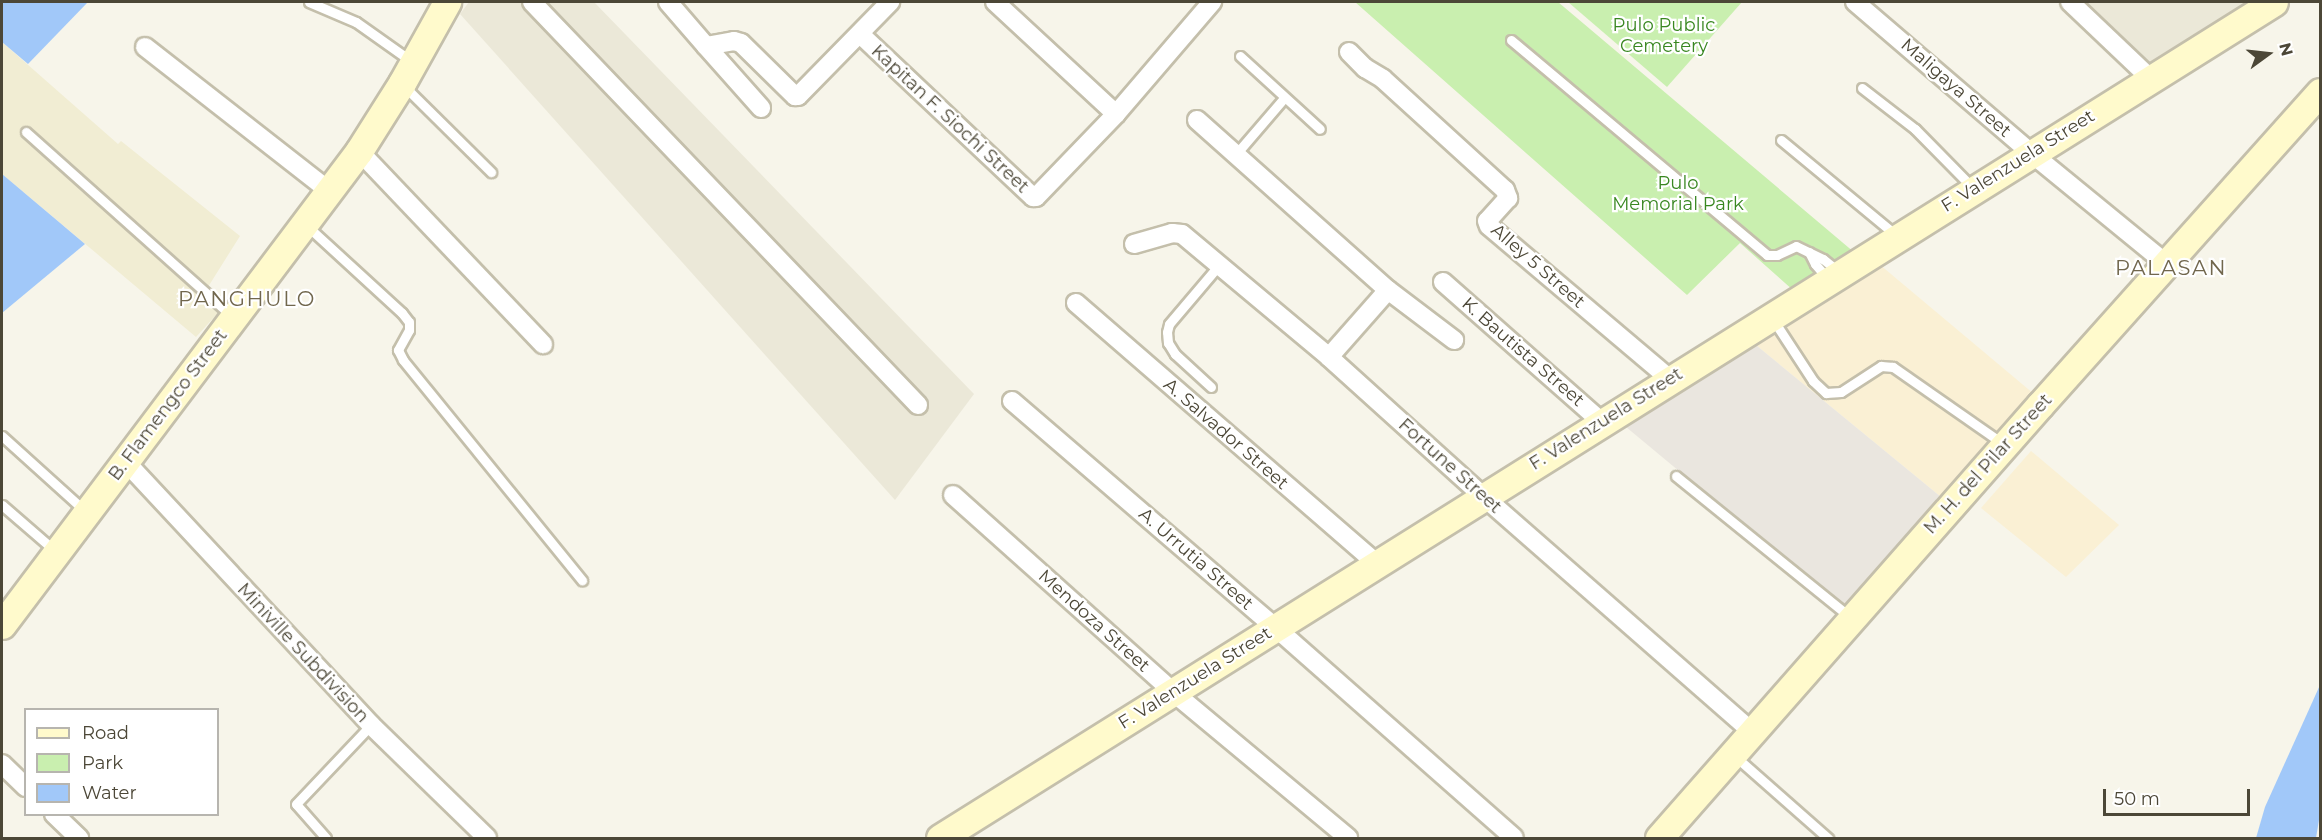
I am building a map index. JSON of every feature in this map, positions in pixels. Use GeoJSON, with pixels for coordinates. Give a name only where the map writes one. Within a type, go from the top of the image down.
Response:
{"type":"FeatureCollection","features":[{"type":"Feature","properties":{"kind":"main road","name":"B. Flamengco Street"},"geometry":{"type":"LineString","coordinates":[[4,617],[88,514],[124,461],[359,151],[447,2]]}},
{"type":"Feature","properties":{"kind":"main road","name":"F. Valenzuela Street"},"geometry":{"type":"LineString","coordinates":[[940,838],[2150,78],[2261,4]]}},
{"type":"Feature","properties":{"kind":"main road","name":"M. H. del Pilar Street"},"geometry":{"type":"LineString","coordinates":[[1663,837],[1852,618],[2320,92]]}},
{"type":"Feature","properties":{"kind":"street"},"geometry":{"type":"LineString","coordinates":[[532,2],[918,405]]}},
{"type":"Feature","properties":{"kind":"street"},"geometry":{"type":"LineString","coordinates":[[668,2],[761,108]]}},
{"type":"Feature","properties":{"kind":"street"},"geometry":{"type":"LineString","coordinates":[[706,46],[734,42],[741,44],[795,96],[798,96],[890,2]]}},
{"type":"Feature","properties":{"kind":"street"},"geometry":{"type":"LineString","coordinates":[[995,2],[1116,114]]}},
{"type":"Feature","properties":{"kind":"street","name":"Kapitan F. Siochi Street"},"geometry":{"type":"LineString","coordinates":[[860,34],[1033,197],[1040,194],[1116,114],[1212,2]]}},
{"type":"Feature","properties":{"kind":"street","name":"Maligaya Street"},"geometry":{"type":"LineString","coordinates":[[1855,2],[2031,153],[2168,265]]}},
{"type":"Feature","properties":{"kind":"street"},"geometry":{"type":"LineString","coordinates":[[2070,2],[2150,78]]}},
{"type":"Feature","properties":{"kind":"street"},"geometry":{"type":"LineString","coordinates":[[145,47],[329,191]]}},
{"type":"Feature","properties":{"kind":"street","name":"Alley 5 Street"},"geometry":{"type":"LineString","coordinates":[[1349,52],[1365,68],[1383,79],[1505,190],[1508,198],[1487,221],[1489,226],[1670,379]]}},
{"type":"Feature","properties":{"kind":"street"},"geometry":{"type":"LineString","coordinates":[[1197,120],[1388,290],[1454,340]]}},
{"type":"Feature","properties":{"kind":"street"},"geometry":{"type":"LineString","coordinates":[[359,151],[543,344]]}},
{"type":"Feature","properties":{"kind":"street","name":"Fortune Street"},"geometry":{"type":"LineString","coordinates":[[1134,244],[1177,233],[1219,265],[1329,357],[1484,497],[1754,732]]}},
{"type":"Feature","properties":{"kind":"street","name":"K. Bautista Street"},"geometry":{"type":"LineString","coordinates":[[1443,282],[1602,422]]}},
{"type":"Feature","properties":{"kind":"street"},"geometry":{"type":"LineString","coordinates":[[1329,357],[1388,290]]}},
{"type":"Feature","properties":{"kind":"street","name":"A. Salvador Street"},"geometry":{"type":"LineString","coordinates":[[1076,303],[1377,564]]}},
{"type":"Feature","properties":{"kind":"street","name":"A. Urrutia Street"},"geometry":{"type":"LineString","coordinates":[[1012,401],[1276,627],[1514,838]]}},
{"type":"Feature","properties":{"kind":"street","name":"Miniville Subdivision"},"geometry":{"type":"LineString","coordinates":[[124,461],[371,725],[487,838]]}},
{"type":"Feature","properties":{"kind":"street","name":"Mendoza Street"},"geometry":{"type":"LineString","coordinates":[[953,495],[1173,692],[1348,838]]}},
{"type":"Feature","properties":{"kind":"street"},"geometry":{"type":"LineString","coordinates":[[2,764],[24,785]]}},
{"type":"Feature","properties":{"kind":"street"},"geometry":{"type":"LineString","coordinates":[[56,816],[79,838]]}},
{"type":"Feature","properties":{"kind":"lane"},"geometry":{"type":"LineString","coordinates":[[309,2],[356,22],[407,73],[491,172]]}},
{"type":"Feature","properties":{"kind":"lane"},"geometry":{"type":"LineString","coordinates":[[1511,40],[1767,255],[1777,255],[1796,246],[1823,259],[1834,276]]}},
{"type":"Feature","properties":{"kind":"lane"},"geometry":{"type":"LineString","coordinates":[[1240,56],[1320,129]]}},
{"type":"Feature","properties":{"kind":"lane"},"geometry":{"type":"LineString","coordinates":[[1862,88],[1915,129],[1974,189]]}},
{"type":"Feature","properties":{"kind":"lane"},"geometry":{"type":"LineString","coordinates":[[1236,154],[1284,98]]}},
{"type":"Feature","properties":{"kind":"lane"},"geometry":{"type":"LineString","coordinates":[[26,132],[234,317]]}},
{"type":"Feature","properties":{"kind":"lane"},"geometry":{"type":"LineString","coordinates":[[1781,140],[1898,236]]}},
{"type":"Feature","properties":{"kind":"lane"},"geometry":{"type":"LineString","coordinates":[[304,224],[402,313],[409,322],[409,330],[398,350],[402,360],[582,580]]}},
{"type":"Feature","properties":{"kind":"lane"},"geometry":{"type":"LineString","coordinates":[[1210,387],[1175,354],[1168,343],[1167,332],[1169,324],[1219,265]]}},
{"type":"Feature","properties":{"kind":"lane"},"geometry":{"type":"LineString","coordinates":[[1771,316],[1813,381],[1826,393],[1841,392],[1881,366],[1893,367],[2005,445]]}},
{"type":"Feature","properties":{"kind":"lane"},"geometry":{"type":"LineString","coordinates":[[2,436],[88,514]]}},
{"type":"Feature","properties":{"kind":"lane"},"geometry":{"type":"LineString","coordinates":[[1677,476],[1852,618]]}},
{"type":"Feature","properties":{"kind":"lane"},"geometry":{"type":"LineString","coordinates":[[2,505],[56,551]]}},
{"type":"Feature","properties":{"kind":"lane"},"geometry":{"type":"LineString","coordinates":[[326,838],[296,804],[371,725]]}},
{"type":"Feature","properties":{"kind":"lane"},"geometry":{"type":"LineString","coordinates":[[1734,755],[1828,838]]}},
{"type":"Feature","properties":{"kind":"shaded area"},"geometry":{"type":"Polygon","coordinates":[[[469,2],[594,2],[974,394],[895,500],[460,14],[469,2]]]}},
{"type":"Feature","properties":{"kind":"shaded area"},"geometry":{"type":"Polygon","coordinates":[[[2070,2],[2250,2],[2150,78],[2070,2]]]}},
{"type":"Feature","properties":{"kind":"shaded area"},"geometry":{"type":"Polygon","coordinates":[[[2,42],[118,144],[121,141],[240,236],[208,287],[229,301],[196,337],[2,174],[2,42]]]}},
{"type":"Feature","properties":{"kind":"shaded area"},"geometry":{"type":"Polygon","coordinates":[[[1879,264],[2034,394],[1941,497],[1751,341],[1879,264]]]}},
{"type":"Feature","properties":{"kind":"shaded area"},"geometry":{"type":"Polygon","coordinates":[[[1751,341],[1941,497],[1844,608],[1620,422],[1751,341]]]}},
{"type":"Feature","properties":{"kind":"shaded area"},"geometry":{"type":"Polygon","coordinates":[[[2031,451],[2119,525],[2066,577],[1981,508],[2031,451]]]}},
{"type":"Feature","properties":{"kind":"green space","name":"Pulo Memorial Park"},"geometry":{"type":"Polygon","coordinates":[[[1355,2],[1558,2],[1855,253],[1794,291],[1740,243],[1687,295],[1355,2]]]}},
{"type":"Feature","properties":{"kind":"green space","name":"Pulo Public Cemetery"},"geometry":{"type":"Polygon","coordinates":[[[1568,2],[1742,2],[1667,87],[1568,2]]]}},
{"type":"Feature","properties":{"kind":"water"},"geometry":{"type":"Polygon","coordinates":[[[2,2],[88,2],[28,64],[2,42],[2,2]]]}},
{"type":"Feature","properties":{"kind":"water"},"geometry":{"type":"Polygon","coordinates":[[[2,174],[85,244],[2,313],[2,174]]]}},
{"type":"Feature","properties":{"kind":"water"},"geometry":{"type":"Polygon","coordinates":[[[2320,685],[2320,814],[2316,838],[2256,838],[2265,807],[2320,685]]]}},
{"type":"Feature","properties":{"kind":"district","name":"PALASAN"},"geometry":{"type":"Point","coordinates":[2171,268]}},
{"type":"Feature","properties":{"kind":"district","name":"PANGHULO"},"geometry":{"type":"Point","coordinates":[247,299]}}]}
